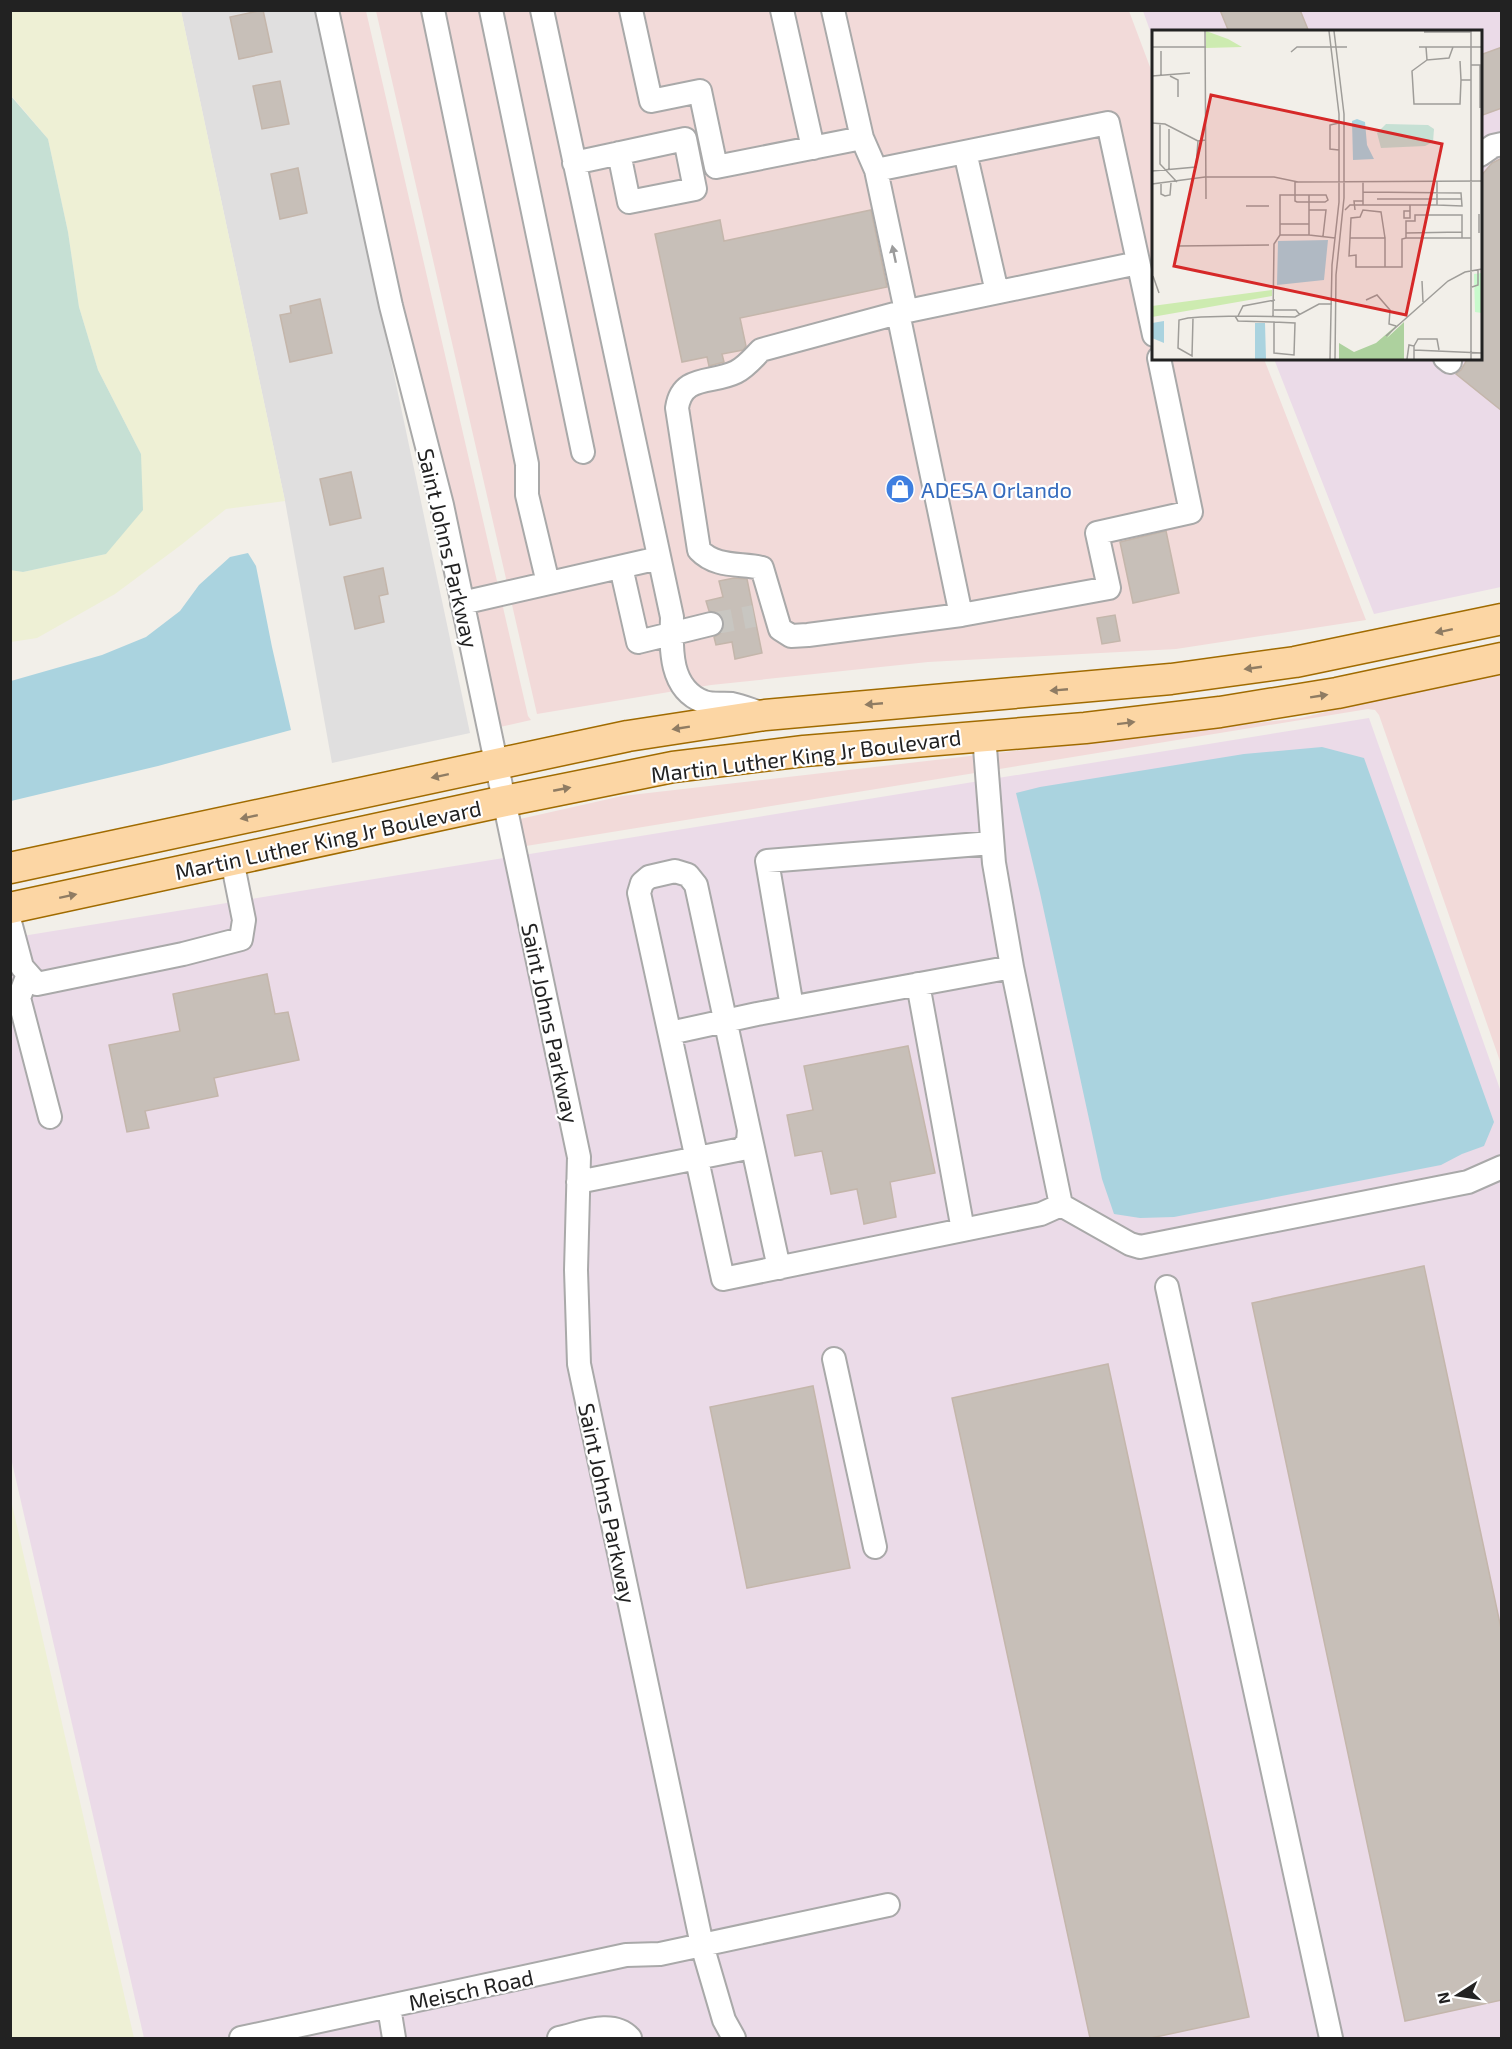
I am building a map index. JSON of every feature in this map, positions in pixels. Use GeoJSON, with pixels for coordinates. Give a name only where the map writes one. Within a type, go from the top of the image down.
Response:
{"type":"FeatureCollection","features":[{"type":"Feature","properties":{"kind":"main road","name":"Martin Luther King Jr Boulevard"},"geometry":{"type":"LineString","coordinates":[[10,868],[628,736],[765,715],[1172,680],[1283,664],[1502,619]]}},
{"type":"Feature","properties":{"kind":"main road","name":"Martin Luther King Jr Boulevard"},"geometry":{"type":"LineString","coordinates":[[10,908],[673,767],[804,751],[975,735],[1085,728],[1221,712],[1337,693],[1502,658]]}},
{"type":"Feature","properties":{"kind":"main road"},"geometry":{"type":"LineString","coordinates":[[933,700],[975,735]]}},
{"type":"Feature","properties":{"kind":"main road"},"geometry":{"type":"LineString","coordinates":[[10,892],[22,882],[142,855],[165,835]]}},
{"type":"Feature","properties":{"kind":"street","name":"Saint Johns Parkway"},"geometry":{"type":"LineString","coordinates":[[327,10],[391,306],[441,505],[579,1157],[576,1270],[579,1364],[702,1945],[724,2020],[734,2038]]}},
{"type":"Feature","properties":{"kind":"street"},"geometry":{"type":"LineString","coordinates":[[433,10],[527,464],[527,495],[548,583]]}},
{"type":"Feature","properties":{"kind":"street"},"geometry":{"type":"LineString","coordinates":[[491,10],[583,452]]}},
{"type":"Feature","properties":{"kind":"street"},"geometry":{"type":"LineString","coordinates":[[542,10],[672,617],[670,648],[676,674],[687,693],[706,703],[733,704],[765,715]]}},
{"type":"Feature","properties":{"kind":"street"},"geometry":{"type":"LineString","coordinates":[[631,10],[651,101],[700,91],[716,168],[862,138]]}},
{"type":"Feature","properties":{"kind":"street"},"geometry":{"type":"LineString","coordinates":[[782,10],[813,148]]}},
{"type":"Feature","properties":{"kind":"street"},"geometry":{"type":"LineString","coordinates":[[833,10],[862,138],[876,170],[961,615]]}},
{"type":"Feature","properties":{"kind":"street"},"geometry":{"type":"LineString","coordinates":[[876,170],[1108,123],[1152,326]]}},
{"type":"Feature","properties":{"kind":"street"},"geometry":{"type":"LineString","coordinates":[[1482,154],[1493,146],[1502,144]]}},
{"type":"Feature","properties":{"kind":"street"},"geometry":{"type":"LineString","coordinates":[[965,152],[997,292]]}},
{"type":"Feature","properties":{"kind":"street"},"geometry":{"type":"LineString","coordinates":[[574,162],[619,153]]}},
{"type":"Feature","properties":{"kind":"street"},"geometry":{"type":"LineString","coordinates":[[1138,263],[902,312],[761,350],[746,366],[734,373],[688,386],[679,395],[677,408],[699,550],[708,559],[762,568],[765,615],[791,636],[961,615],[1109,588],[1097,533],[1191,512],[1158,360]]}},
{"type":"Feature","properties":{"kind":"street"},"geometry":{"type":"LineString","coordinates":[[462,603],[659,558]]}},
{"type":"Feature","properties":{"kind":"street"},"geometry":{"type":"LineString","coordinates":[[621,567],[638,642],[711,624]]}},
{"type":"Feature","properties":{"kind":"street"},"geometry":{"type":"LineString","coordinates":[[975,735],[1012,967],[1061,1205],[1130,1244],[1140,1247],[1468,1182],[1502,1167]]}},
{"type":"Feature","properties":{"kind":"street"},"geometry":{"type":"LineString","coordinates":[[792,1007],[767,861],[992,843]]}},
{"type":"Feature","properties":{"kind":"street"},"geometry":{"type":"LineString","coordinates":[[10,922],[22,967],[37,984],[183,954],[241,939],[244,920],[232,860]]}},
{"type":"Feature","properties":{"kind":"street"},"geometry":{"type":"LineString","coordinates":[[779,1268],[696,885],[688,875],[675,871],[649,877],[642,884],[639,893],[723,1279],[779,1268],[1041,1214],[1061,1205]]}},
{"type":"Feature","properties":{"kind":"street"},"geometry":{"type":"LineString","coordinates":[[670,1034],[792,1007],[1012,967]]}},
{"type":"Feature","properties":{"kind":"street"},"geometry":{"type":"LineString","coordinates":[[28,974],[20,998],[50,1117]]}},
{"type":"Feature","properties":{"kind":"street"},"geometry":{"type":"LineString","coordinates":[[918,984],[963,1230]]}},
{"type":"Feature","properties":{"kind":"street"},"geometry":{"type":"LineString","coordinates":[[578,1182],[742,1149],[748,1141],[749,1130]]}},
{"type":"Feature","properties":{"kind":"street"},"geometry":{"type":"LineString","coordinates":[[1167,1287],[1331,2038]]}},
{"type":"Feature","properties":{"kind":"street"},"geometry":{"type":"LineString","coordinates":[[834,1359],[875,1547]]}},
{"type":"Feature","properties":{"kind":"street","name":"Meisch Road"},"geometry":{"type":"LineString","coordinates":[[241,2038],[626,1955],[660,1954],[888,1905]]}},
{"type":"Feature","properties":{"kind":"street"},"geometry":{"type":"LineString","coordinates":[[389,2007],[394,2038]]}},
{"type":"Feature","properties":{"kind":"street"},"geometry":{"type":"LineString","coordinates":[[559,2038],[614,2028],[624,2032],[630,2038]]}},
{"type":"Feature","properties":{"kind":"shaded area"},"geometry":{"type":"Polygon","coordinates":[[[181,11],[317,11],[470,733],[332,763],[285,501],[181,11]]]}},
{"type":"Feature","properties":{"kind":"shaded area"},"geometry":{"type":"Polygon","coordinates":[[[339,11],[366,11],[528,716],[531,720],[500,727],[452,503],[401,304],[339,11]]]}},
{"type":"Feature","properties":{"kind":"shaded area","name":"ADESA Orlando"},"geometry":{"type":"Polygon","coordinates":[[[376,11],[1129,11],[1152,72],[1152,360],[1264,360],[1366,620],[1176,649],[928,662],[711,685],[537,714],[376,11]]]}},
{"type":"Feature","properties":{"kind":"shaded area"},"geometry":{"type":"Polygon","coordinates":[[[1143,11],[1501,11],[1501,587],[1374,614],[1274,360],[1482,360],[1482,30],[1152,30],[1152,36],[1143,11]]]}},
{"type":"Feature","properties":{"kind":"shaded area"},"geometry":{"type":"Polygon","coordinates":[[[1501,675],[1501,1064],[1379,715],[1375,710],[1368,709],[526,846],[520,819],[622,796],[1301,718],[1399,694],[1501,675]]]}},
{"type":"Feature","properties":{"kind":"shaded area"},"geometry":{"type":"Polygon","coordinates":[[[1369,718],[1501,1092],[1501,2038],[144,2038],[11,1458],[10,938],[1369,718]]]}},
{"type":"Feature","properties":{"kind":"green space"},"geometry":{"type":"Polygon","coordinates":[[[11,11],[181,11],[285,501],[226,509],[115,594],[37,638],[11,642],[11,570],[23,572],[106,554],[141,454],[98,370],[79,307],[68,232],[48,139],[11,95],[11,11]]]}},
{"type":"Feature","properties":{"kind":"green space"},"geometry":{"type":"Polygon","coordinates":[[[10,95],[48,139],[68,232],[79,307],[98,370],[141,454],[143,510],[106,554],[23,572],[10,570],[10,95]]]}},
{"type":"Feature","properties":{"kind":"green space"},"geometry":{"type":"Polygon","coordinates":[[[11,1500],[134,2038],[11,2038],[11,1500]]]}},
{"type":"Feature","properties":{"kind":"water"},"geometry":{"type":"Polygon","coordinates":[[[248,553],[256,566],[291,730],[158,766],[11,801],[11,681],[102,655],[146,637],[180,611],[199,585],[230,557],[248,553]]]}},
{"type":"Feature","properties":{"kind":"water"},"geometry":{"type":"Polygon","coordinates":[[[1322,747],[1364,758],[1494,1122],[1484,1146],[1441,1165],[1174,1217],[1140,1218],[1114,1214],[1102,1179],[1016,793],[1040,787],[1244,754],[1322,747]]]}},
{"type":"Feature","properties":{"kind":"building"},"geometry":{"type":"Polygon","coordinates":[[[263,10],[272,52],[239,59],[230,17],[263,10]]]}},
{"type":"Feature","properties":{"kind":"building"},"geometry":{"type":"Polygon","coordinates":[[[1220,10],[1300,10],[1308,30],[1228,30],[1220,10]]]}},
{"type":"Feature","properties":{"kind":"building"},"geometry":{"type":"Polygon","coordinates":[[[1502,47],[1502,108],[1482,115],[1482,54],[1502,47]]]}},
{"type":"Feature","properties":{"kind":"building"},"geometry":{"type":"Polygon","coordinates":[[[280,81],[289,124],[262,129],[253,86],[280,81]]]}},
{"type":"Feature","properties":{"kind":"building"},"geometry":{"type":"Polygon","coordinates":[[[1502,158],[1502,411],[1456,374],[1467,360],[1482,360],[1482,175],[1492,163],[1502,158]]]}},
{"type":"Feature","properties":{"kind":"building"},"geometry":{"type":"Polygon","coordinates":[[[298,168],[307,213],[280,219],[271,174],[298,168]]]}},
{"type":"Feature","properties":{"kind":"building"},"geometry":{"type":"Polygon","coordinates":[[[871,210],[887,287],[740,318],[746,346],[743,350],[722,354],[724,362],[709,366],[707,357],[682,362],[655,234],[720,220],[724,241],[871,210]]]}},
{"type":"Feature","properties":{"kind":"building"},"geometry":{"type":"Polygon","coordinates":[[[320,299],[332,353],[290,362],[280,315],[291,313],[290,306],[320,299]]]}},
{"type":"Feature","properties":{"kind":"building"},"geometry":{"type":"Polygon","coordinates":[[[351,472],[361,518],[330,525],[320,479],[351,472]]]}},
{"type":"Feature","properties":{"kind":"building"},"geometry":{"type":"Polygon","coordinates":[[[1166,531],[1179,593],[1133,603],[1120,542],[1166,531]]]}},
{"type":"Feature","properties":{"kind":"building"},"geometry":{"type":"Polygon","coordinates":[[[383,568],[388,594],[379,596],[384,622],[355,629],[344,577],[383,568]]]}},
{"type":"Feature","properties":{"kind":"building"},"geometry":{"type":"Polygon","coordinates":[[[734,578],[747,579],[762,653],[735,659],[732,642],[716,645],[714,637],[721,633],[724,621],[720,614],[709,611],[706,601],[723,597],[719,581],[734,578]]]}},
{"type":"Feature","properties":{"kind":"building"},"geometry":{"type":"Polygon","coordinates":[[[1115,615],[1120,641],[1102,644],[1097,618],[1115,615]]]}},
{"type":"Feature","properties":{"kind":"building"},"geometry":{"type":"Polygon","coordinates":[[[267,974],[275,1014],[288,1012],[299,1060],[214,1078],[218,1096],[145,1111],[149,1128],[127,1132],[109,1045],[180,1031],[173,994],[267,974]]]}},
{"type":"Feature","properties":{"kind":"building"},"geometry":{"type":"Polygon","coordinates":[[[908,1046],[935,1173],[890,1182],[896,1217],[864,1224],[857,1189],[831,1194],[822,1151],[795,1156],[787,1115],[813,1110],[804,1066],[908,1046]]]}},
{"type":"Feature","properties":{"kind":"building"},"geometry":{"type":"Polygon","coordinates":[[[1424,1266],[1502,1633],[1502,2000],[1405,2021],[1252,1303],[1424,1266]]]}},
{"type":"Feature","properties":{"kind":"building"},"geometry":{"type":"Polygon","coordinates":[[[1108,1364],[1249,2017],[1151,2038],[1090,2038],[952,1398],[1108,1364]]]}},
{"type":"Feature","properties":{"kind":"building"},"geometry":{"type":"Polygon","coordinates":[[[813,1386],[850,1568],[747,1588],[710,1407],[813,1386]]]}},
{"type":"Feature","properties":{"kind":"tunnel"},"geometry":{"type":"LineString","coordinates":[[711,624],[754,616]]}},
{"type":"Feature","properties":{"kind":"place","name":"ADESA Orlando"},"geometry":{"type":"Point","coordinates":[900,489]}}]}
